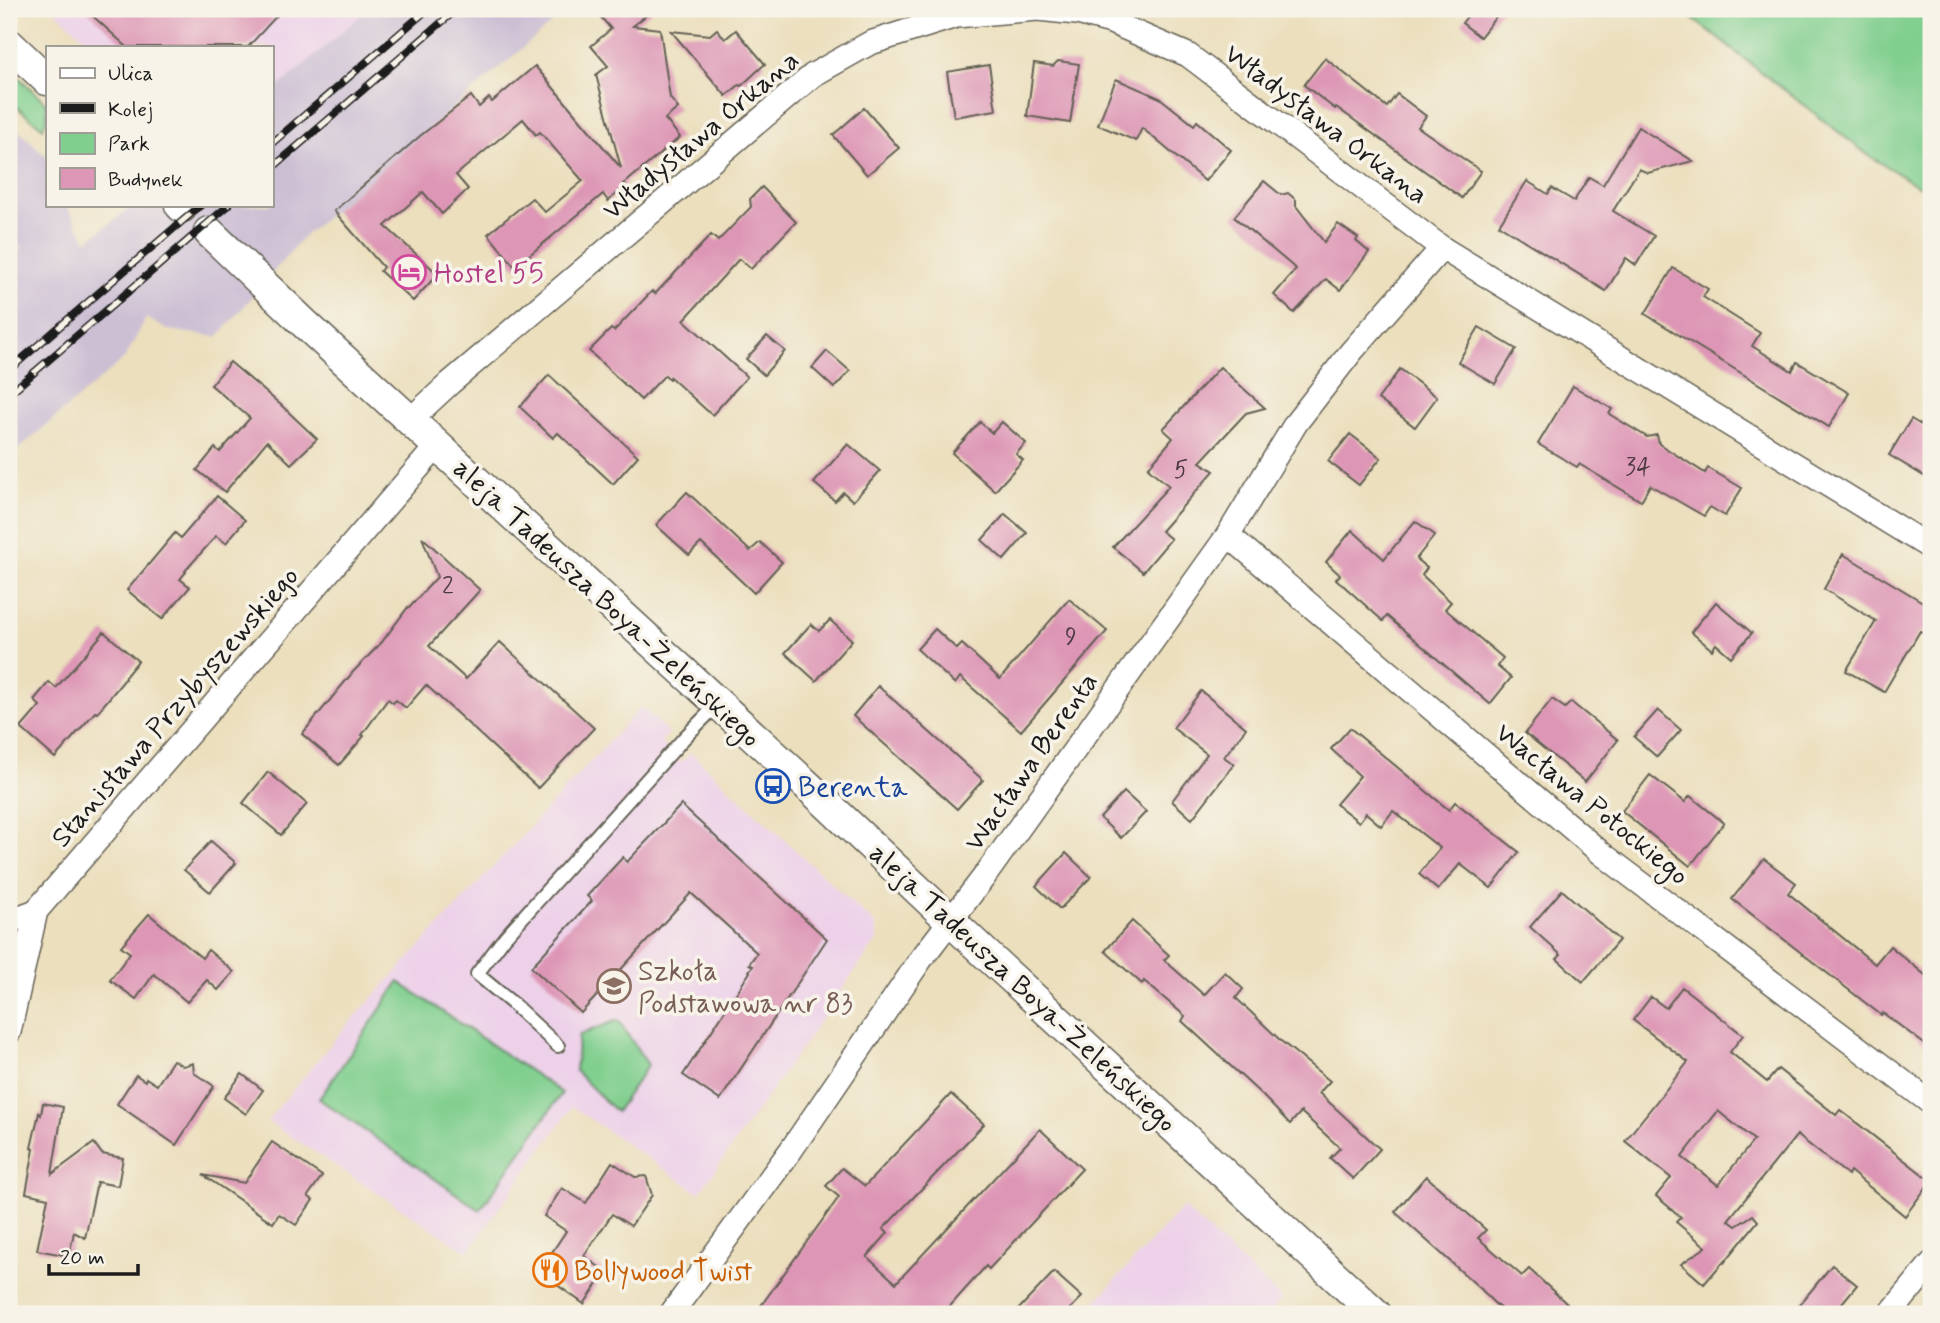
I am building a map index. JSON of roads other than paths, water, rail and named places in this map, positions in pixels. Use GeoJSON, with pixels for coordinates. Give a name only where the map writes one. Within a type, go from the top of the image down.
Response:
{"type":"FeatureCollection","features":[{"type":"Feature","properties":{"kind":"street","name":"Władysława Orkana"},"geometry":{"type":"LineString","coordinates":[[410,420],[813,75],[870,43],[956,16],[1038,9],[1077,13],[1111,22],[1188,55],[1442,247],[1931,548]]}},
{"type":"Feature","properties":{"kind":"street"},"geometry":{"type":"LineString","coordinates":[[9,44],[46,79]]}},
{"type":"Feature","properties":{"kind":"street","name":"aleja Tadeusza Boya-Żeleńskiego"},"geometry":{"type":"LineString","coordinates":[[209,232],[305,324],[1376,1314]]}},
{"type":"Feature","properties":{"kind":"street","name":"Wacława Berenta"},"geometry":{"type":"LineString","coordinates":[[671,1314],[791,1150],[881,1017],[1228,535],[1296,424],[1351,352],[1442,247]]}},
{"type":"Feature","properties":{"kind":"street","name":"Stanisława Przybyszewskiego"},"geometry":{"type":"LineString","coordinates":[[9,1032],[36,911],[438,445]]}},
{"type":"Feature","properties":{"kind":"street","name":"Wacława Potockiego"},"geometry":{"type":"LineString","coordinates":[[1228,535],[1601,853],[1931,1103]]}},
{"type":"Feature","properties":{"kind":"street"},"geometry":{"type":"LineString","coordinates":[[9,921],[36,911]]}},
{"type":"Feature","properties":{"kind":"street"},"geometry":{"type":"LineString","coordinates":[[1890,1314],[1931,1264]]}},
{"type":"Feature","properties":{"kind":"lane"},"geometry":{"type":"LineString","coordinates":[[558,1046],[477,974],[505,937],[718,704]]}},
{"type":"Feature","properties":{"kind":"railway"},"geometry":{"type":"LineString","coordinates":[[273,142],[428,9]]}},
{"type":"Feature","properties":{"kind":"railway"},"geometry":{"type":"LineString","coordinates":[[273,167],[457,9]]}},
{"type":"Feature","properties":{"kind":"railway"},"geometry":{"type":"LineString","coordinates":[[9,370],[200,206]]}},
{"type":"Feature","properties":{"kind":"railway"},"geometry":{"type":"LineString","coordinates":[[9,394],[228,206]]}},
{"type":"Feature","properties":{"kind":"place","name":"Hostel 55"},"geometry":{"type":"Point","coordinates":[409,272]}},
{"type":"Feature","properties":{"kind":"place","name":"Berenta"},"geometry":{"type":"Point","coordinates":[773,786]}},
{"type":"Feature","properties":{"kind":"place","name":"Szkoła Podstawowa nr 83"},"geometry":{"type":"Point","coordinates":[614,986]}},
{"type":"Feature","properties":{"kind":"place","name":"Bollywood Twist"},"geometry":{"type":"Point","coordinates":[550,1270]}}]}
